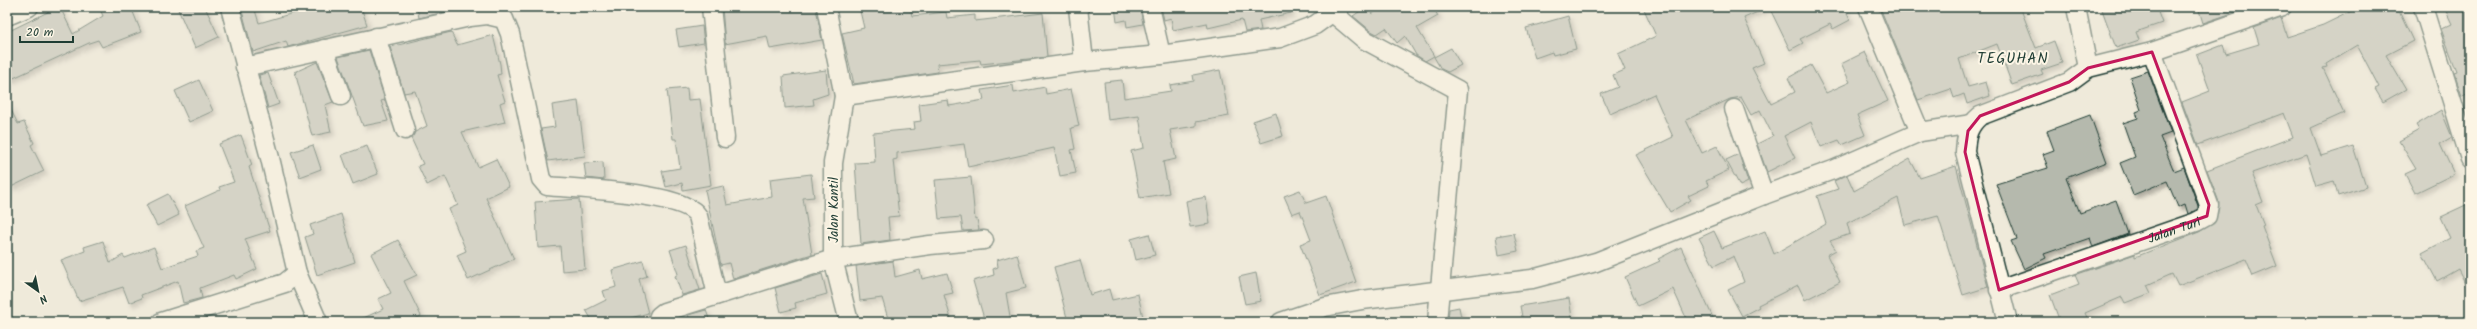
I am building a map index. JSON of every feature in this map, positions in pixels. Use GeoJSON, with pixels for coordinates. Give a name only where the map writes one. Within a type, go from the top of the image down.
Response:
{"type":"FeatureCollection","features":[{"type":"Feature","properties":{"kind":"street"},"geometry":{"type":"LineString","coordinates":[[7,16],[29,7]]}},
{"type":"Feature","properties":{"kind":"street"},"geometry":{"type":"LineString","coordinates":[[230,7],[270,158],[297,273],[318,322]]}},
{"type":"Feature","properties":{"kind":"street"},"geometry":{"type":"LineString","coordinates":[[711,7],[725,138]]}},
{"type":"Feature","properties":{"kind":"street"},"geometry":{"type":"LineString","coordinates":[[826,7],[844,96],[1084,62],[1161,55],[1280,38],[1315,25],[1337,10],[1365,40],[1458,90],[1437,322]]}},
{"type":"Feature","properties":{"kind":"street"},"geometry":{"type":"LineString","coordinates":[[1078,7],[1084,62]]}},
{"type":"Feature","properties":{"kind":"street"},"geometry":{"type":"LineString","coordinates":[[1150,7],[1161,55]]}},
{"type":"Feature","properties":{"kind":"street"},"geometry":{"type":"LineString","coordinates":[[1868,7],[1920,132]]}},
{"type":"Feature","properties":{"kind":"street"},"geometry":{"type":"LineString","coordinates":[[2076,7],[2088,68]]}},
{"type":"Feature","properties":{"kind":"street"},"geometry":{"type":"LineString","coordinates":[[1281,322],[1325,307],[1532,279],[1564,272],[1596,262],[1764,195],[1833,170],[1920,132],[1972,124],[1993,110],[2069,82],[2088,68],[2152,52],[2282,7]]}},
{"type":"Feature","properties":{"kind":"street"},"geometry":{"type":"LineString","coordinates":[[2423,7],[2470,159]]}},
{"type":"Feature","properties":{"kind":"street"},"geometry":{"type":"LineString","coordinates":[[245,67],[376,37],[468,12],[504,20],[510,34],[541,179],[547,186],[595,189],[676,201],[694,209],[698,216],[717,295]]}},
{"type":"Feature","properties":{"kind":"street"},"geometry":{"type":"LineString","coordinates":[[376,37],[405,130]]}},
{"type":"Feature","properties":{"kind":"street"},"geometry":{"type":"LineString","coordinates":[[324,49],[341,96]]}},
{"type":"Feature","properties":{"kind":"street","name":"Jalan Turi"},"geometry":{"type":"LineString","coordinates":[[1998,290],[2196,222],[2208,216],[2209,205],[2152,52]]}},
{"type":"Feature","properties":{"kind":"street","name":"Jalan Kantil"},"geometry":{"type":"LineString","coordinates":[[844,96],[833,163],[833,259],[848,322]]}},
{"type":"Feature","properties":{"kind":"street"},"geometry":{"type":"LineString","coordinates":[[1734,109],[1764,195]]}},
{"type":"Feature","properties":{"kind":"street"},"geometry":{"type":"LineString","coordinates":[[1972,124],[1966,139],[1965,152],[1998,290],[2008,322]]}},
{"type":"Feature","properties":{"kind":"street"},"geometry":{"type":"LineString","coordinates":[[657,322],[659,316],[664,312],[833,259],[930,245],[984,240]]}},
{"type":"Feature","properties":{"kind":"street"},"geometry":{"type":"LineString","coordinates":[[160,322],[285,283],[297,273]]}},
{"type":"Feature","properties":{"kind":"highlighted area"},"geometry":{"type":"Polygon","coordinates":[[[2152,52],[2209,205],[2207,216],[1999,290],[1965,152],[1968,131],[1980,116],[2069,82],[2088,68],[2152,52]]]}},
{"type":"Feature","properties":{"kind":"building"},"geometry":{"type":"Polygon","coordinates":[[[60,7],[73,34],[103,16],[99,7],[131,7],[141,32],[102,47],[98,40],[89,43],[7,81],[7,32],[60,7]]]}},
{"type":"Feature","properties":{"kind":"building"},"geometry":{"type":"Polygon","coordinates":[[[177,7],[205,7],[219,37],[195,48],[177,7]]]}},
{"type":"Feature","properties":{"kind":"building"},"geometry":{"type":"Polygon","coordinates":[[[241,7],[254,7],[259,23],[314,7],[361,7],[367,25],[288,47],[286,41],[253,52],[241,7]]]}},
{"type":"Feature","properties":{"kind":"building"},"geometry":{"type":"Polygon","coordinates":[[[417,7],[467,7],[419,18],[417,7]]]}},
{"type":"Feature","properties":{"kind":"building"},"geometry":{"type":"Polygon","coordinates":[[[722,7],[816,7],[822,40],[770,49],[767,36],[725,44],[722,7]]]}},
{"type":"Feature","properties":{"kind":"building"},"geometry":{"type":"Polygon","coordinates":[[[859,7],[910,7],[912,16],[946,12],[947,18],[975,15],[975,21],[1043,13],[1047,57],[981,64],[980,60],[937,64],[938,72],[854,84],[842,33],[864,28],[859,7]]]}},
{"type":"Feature","properties":{"kind":"building"},"geometry":{"type":"Polygon","coordinates":[[[1115,7],[1140,7],[1143,24],[1127,27],[1126,20],[1117,22],[1115,7]]]}},
{"type":"Feature","properties":{"kind":"building"},"geometry":{"type":"Polygon","coordinates":[[[1161,7],[1290,7],[1291,13],[1259,20],[1261,30],[1245,32],[1242,20],[1208,28],[1207,23],[1173,30],[1171,18],[1164,20],[1161,7]]]}},
{"type":"Feature","properties":{"kind":"building"},"geometry":{"type":"Polygon","coordinates":[[[1366,7],[1372,14],[1381,7],[1433,7],[1438,16],[1417,28],[1434,56],[1425,61],[1416,55],[1405,36],[1397,43],[1386,28],[1377,34],[1371,31],[1353,16],[1366,7]]]}},
{"type":"Feature","properties":{"kind":"building"},"geometry":{"type":"Polygon","coordinates":[[[1643,7],[1769,7],[1744,18],[1764,63],[1752,68],[1771,104],[1795,92],[1788,78],[1811,65],[1826,93],[1850,82],[1841,64],[1865,52],[1888,101],[1857,115],[1865,135],[1842,145],[1839,140],[1821,147],[1811,122],[1784,136],[1795,158],[1767,172],[1757,144],[1773,136],[1760,110],[1751,115],[1741,97],[1730,99],[1686,120],[1702,153],[1717,146],[1729,170],[1706,181],[1709,186],[1688,196],[1691,200],[1670,212],[1636,155],[1673,137],[1654,94],[1610,114],[1601,94],[1618,87],[1613,75],[1625,70],[1618,54],[1656,36],[1643,7]]]}},
{"type":"Feature","properties":{"kind":"building"},"geometry":{"type":"Polygon","coordinates":[[[1769,7],[1844,7],[1850,20],[1833,29],[1830,24],[1800,39],[1803,43],[1790,50],[1769,7]]]}},
{"type":"Feature","properties":{"kind":"building"},"geometry":{"type":"Polygon","coordinates":[[[1890,7],[2020,7],[2036,48],[2054,41],[2062,63],[2041,70],[2043,74],[2012,85],[1997,44],[1959,59],[1968,87],[1986,82],[1990,96],[1967,104],[1964,94],[1954,98],[1951,89],[1918,100],[1881,10],[1890,7]]]}},
{"type":"Feature","properties":{"kind":"building"},"geometry":{"type":"Polygon","coordinates":[[[2101,7],[2156,7],[2162,23],[2136,32],[2139,40],[2116,48],[2101,7]]]}},
{"type":"Feature","properties":{"kind":"building"},"geometry":{"type":"Polygon","coordinates":[[[2198,7],[2250,7],[2203,23],[2198,7]]]}},
{"type":"Feature","properties":{"kind":"building"},"geometry":{"type":"Polygon","coordinates":[[[2360,7],[2397,7],[2413,41],[2386,55],[2406,89],[2383,102],[2375,89],[2379,87],[2357,45],[2326,64],[2327,67],[2323,68],[2344,113],[2311,128],[2321,156],[2353,146],[2366,187],[2338,196],[2334,181],[2316,186],[2306,154],[2252,173],[2263,202],[2256,205],[2277,266],[2253,276],[2246,259],[2178,286],[2172,274],[2147,285],[2151,293],[2125,303],[2122,297],[2085,313],[2089,322],[2060,322],[2050,295],[2079,284],[2075,275],[2135,254],[2135,257],[2199,232],[2215,222],[2219,202],[2207,170],[2293,137],[2284,113],[2198,145],[2182,102],[2210,91],[2197,55],[2223,45],[2226,54],[2259,44],[2254,28],[2281,18],[2287,37],[2323,25],[2360,7]]]}},
{"type":"Feature","properties":{"kind":"building"},"geometry":{"type":"Polygon","coordinates":[[[2444,7],[2470,7],[2470,101],[2467,94],[2462,96],[2454,73],[2457,72],[2441,29],[2452,24],[2444,7]]]}},
{"type":"Feature","properties":{"kind":"building"},"geometry":{"type":"Polygon","coordinates":[[[1568,16],[1576,49],[1553,55],[1552,52],[1535,58],[1526,28],[1568,16]]]}},
{"type":"Feature","properties":{"kind":"building"},"geometry":{"type":"Polygon","coordinates":[[[702,26],[704,43],[679,47],[676,30],[702,26]]]}},
{"type":"Feature","properties":{"kind":"building"},"geometry":{"type":"Polygon","coordinates":[[[451,32],[457,45],[493,35],[501,74],[497,75],[505,101],[500,103],[505,122],[462,132],[478,167],[496,159],[509,187],[486,198],[514,259],[468,280],[457,255],[466,251],[449,209],[458,205],[445,176],[427,185],[418,166],[423,164],[411,138],[415,132],[427,126],[415,91],[404,93],[390,47],[451,32]]]}},
{"type":"Feature","properties":{"kind":"building"},"geometry":{"type":"Polygon","coordinates":[[[1451,48],[1461,65],[1448,72],[1441,69],[1434,57],[1451,48]]]}},
{"type":"Feature","properties":{"kind":"building"},"geometry":{"type":"Polygon","coordinates":[[[369,50],[385,100],[381,101],[388,121],[363,126],[338,57],[369,50]]]}},
{"type":"Feature","properties":{"kind":"building"},"geometry":{"type":"Polygon","coordinates":[[[317,62],[333,102],[325,105],[331,132],[312,136],[295,72],[317,62]]]}},
{"type":"Feature","properties":{"kind":"building"},"geometry":{"type":"Polygon","coordinates":[[[826,70],[828,94],[813,99],[814,105],[785,108],[783,76],[826,70]]]}},
{"type":"Feature","properties":{"kind":"building"},"geometry":{"type":"Polygon","coordinates":[[[1220,70],[1229,116],[1196,122],[1196,126],[1170,130],[1176,159],[1163,162],[1169,193],[1140,198],[1131,151],[1144,148],[1139,116],[1108,120],[1104,82],[1122,80],[1124,98],[1171,91],[1170,85],[1194,81],[1193,75],[1220,70]]]}},
{"type":"Feature","properties":{"kind":"building"},"geometry":{"type":"Polygon","coordinates":[[[2148,71],[2171,133],[2160,137],[2174,171],[2184,167],[2198,206],[2198,209],[2188,214],[2185,204],[2178,207],[2167,181],[2133,195],[2120,163],[2135,157],[2123,123],[2138,118],[2136,112],[2141,110],[2130,77],[2148,71]]]}},
{"type":"Feature","properties":{"kind":"building"},"geometry":{"type":"Polygon","coordinates":[[[268,73],[279,104],[268,108],[259,75],[268,73]]]}},
{"type":"Feature","properties":{"kind":"building"},"geometry":{"type":"Polygon","coordinates":[[[199,80],[213,111],[189,122],[175,91],[199,80]]]}},
{"type":"Feature","properties":{"kind":"building"},"geometry":{"type":"Polygon","coordinates":[[[1013,85],[1014,93],[1045,87],[1046,94],[1071,89],[1079,126],[1071,128],[1075,149],[1071,150],[1076,173],[1060,176],[1054,148],[968,167],[964,144],[897,153],[897,159],[893,160],[899,216],[888,217],[890,240],[861,244],[855,163],[875,162],[873,133],[915,129],[914,122],[921,121],[919,104],[948,100],[949,106],[984,100],[982,90],[1013,85]]]}},
{"type":"Feature","properties":{"kind":"building"},"geometry":{"type":"Polygon","coordinates":[[[687,88],[688,100],[700,99],[711,185],[683,190],[682,183],[666,187],[662,171],[680,168],[676,139],[673,139],[667,90],[687,88]]]}},
{"type":"Feature","properties":{"kind":"building"},"geometry":{"type":"Polygon","coordinates":[[[578,101],[585,156],[548,161],[541,129],[555,127],[552,105],[578,101]]]}},
{"type":"Feature","properties":{"kind":"building"},"geometry":{"type":"Polygon","coordinates":[[[7,102],[18,124],[24,122],[34,143],[31,145],[44,171],[11,187],[7,179],[7,102]]]}},
{"type":"Feature","properties":{"kind":"building"},"geometry":{"type":"Polygon","coordinates":[[[2441,110],[2452,137],[2440,144],[2454,174],[2415,193],[2405,174],[2416,169],[2399,141],[2419,130],[2416,125],[2441,110]]]}},
{"type":"Feature","properties":{"kind":"building"},"geometry":{"type":"Polygon","coordinates":[[[1276,113],[1283,136],[1261,143],[1253,121],[1276,113]]]}},
{"type":"Feature","properties":{"kind":"building"},"geometry":{"type":"Polygon","coordinates":[[[2090,115],[2107,162],[2066,178],[2080,213],[2116,200],[2128,234],[2093,247],[2090,238],[2044,254],[2046,258],[2024,269],[2011,241],[2017,239],[1996,184],[2048,168],[2043,154],[2054,150],[2047,131],[2090,115]]]}},
{"type":"Feature","properties":{"kind":"building"},"geometry":{"type":"Polygon","coordinates":[[[241,135],[252,165],[249,167],[270,231],[245,239],[257,269],[236,279],[234,275],[200,288],[202,298],[183,303],[178,281],[141,295],[142,298],[129,303],[123,287],[79,301],[61,260],[85,251],[84,247],[103,241],[110,263],[123,255],[125,258],[154,247],[162,268],[198,256],[196,251],[204,248],[185,206],[220,190],[219,187],[234,182],[219,144],[241,135]]]}},
{"type":"Feature","properties":{"kind":"building"},"geometry":{"type":"Polygon","coordinates":[[[313,145],[321,169],[300,177],[291,152],[313,145]]]}},
{"type":"Feature","properties":{"kind":"building"},"geometry":{"type":"Polygon","coordinates":[[[367,146],[378,174],[353,184],[342,155],[367,146]]]}},
{"type":"Feature","properties":{"kind":"building"},"geometry":{"type":"Polygon","coordinates":[[[1739,154],[1748,182],[1740,186],[1726,160],[1739,154]]]}},
{"type":"Feature","properties":{"kind":"building"},"geometry":{"type":"Polygon","coordinates":[[[1910,159],[1920,178],[1956,166],[1988,287],[1963,295],[1938,216],[1905,225],[1898,198],[1847,223],[1850,234],[1830,241],[1836,250],[1827,255],[1840,282],[1805,300],[1798,285],[1758,305],[1759,307],[1742,316],[1728,290],[1744,282],[1734,256],[1714,266],[1699,238],[1714,231],[1722,248],[1765,231],[1774,254],[1826,224],[1817,196],[1838,189],[1834,181],[1847,175],[1854,191],[1910,159]]]}},
{"type":"Feature","properties":{"kind":"building"},"geometry":{"type":"Polygon","coordinates":[[[603,162],[604,180],[586,178],[584,163],[603,162]]]}},
{"type":"Feature","properties":{"kind":"building"},"geometry":{"type":"Polygon","coordinates":[[[811,174],[814,197],[803,198],[812,254],[733,279],[729,263],[721,265],[705,190],[723,186],[727,205],[772,197],[770,179],[811,174]]]}},
{"type":"Feature","properties":{"kind":"building"},"geometry":{"type":"Polygon","coordinates":[[[971,177],[975,220],[977,219],[979,230],[963,231],[961,217],[939,219],[935,180],[971,177]]]}},
{"type":"Feature","properties":{"kind":"building"},"geometry":{"type":"Polygon","coordinates":[[[1300,190],[1306,203],[1326,196],[1356,282],[1320,295],[1300,244],[1311,240],[1300,211],[1292,214],[1284,196],[1300,190]]]}},
{"type":"Feature","properties":{"kind":"building"},"geometry":{"type":"Polygon","coordinates":[[[168,194],[179,215],[157,226],[146,205],[168,194]]]}},
{"type":"Feature","properties":{"kind":"building"},"geometry":{"type":"Polygon","coordinates":[[[1206,197],[1210,224],[1190,227],[1186,201],[1206,197]]]}},
{"type":"Feature","properties":{"kind":"building"},"geometry":{"type":"Polygon","coordinates":[[[579,199],[585,269],[562,271],[560,246],[538,248],[535,202],[579,199]]]}},
{"type":"Feature","properties":{"kind":"building"},"geometry":{"type":"Polygon","coordinates":[[[2470,203],[2470,293],[2458,269],[2437,281],[2422,253],[2450,238],[2440,217],[2470,203]]]}},
{"type":"Feature","properties":{"kind":"building"},"geometry":{"type":"Polygon","coordinates":[[[341,214],[355,262],[317,275],[305,237],[313,234],[310,225],[341,214]]]}},
{"type":"Feature","properties":{"kind":"building"},"geometry":{"type":"Polygon","coordinates":[[[1514,233],[1518,251],[1499,255],[1496,236],[1514,233]]]}},
{"type":"Feature","properties":{"kind":"building"},"geometry":{"type":"Polygon","coordinates":[[[1149,234],[1155,255],[1136,260],[1131,239],[1149,234]]]}},
{"type":"Feature","properties":{"kind":"building"},"geometry":{"type":"Polygon","coordinates":[[[398,240],[417,275],[404,281],[421,316],[409,322],[355,322],[383,309],[378,299],[391,293],[371,254],[398,240]]]}},
{"type":"Feature","properties":{"kind":"building"},"geometry":{"type":"Polygon","coordinates":[[[686,245],[700,290],[682,295],[675,276],[678,274],[670,250],[686,245]]]}},
{"type":"Feature","properties":{"kind":"building"},"geometry":{"type":"Polygon","coordinates":[[[1681,247],[1715,322],[1688,322],[1673,289],[1638,306],[1625,277],[1660,261],[1658,259],[1681,247]]]}},
{"type":"Feature","properties":{"kind":"building"},"geometry":{"type":"Polygon","coordinates":[[[1017,254],[1026,288],[1006,293],[1011,322],[985,322],[973,281],[994,275],[993,269],[998,267],[997,260],[1017,254]]]}},
{"type":"Feature","properties":{"kind":"building"},"geometry":{"type":"Polygon","coordinates":[[[1080,260],[1090,295],[1109,289],[1112,300],[1138,294],[1144,322],[1068,322],[1054,267],[1080,260]]]}},
{"type":"Feature","properties":{"kind":"building"},"geometry":{"type":"Polygon","coordinates":[[[643,261],[647,276],[639,279],[648,313],[617,322],[593,322],[586,310],[606,300],[603,291],[616,287],[612,270],[643,261]]]}},
{"type":"Feature","properties":{"kind":"building"},"geometry":{"type":"Polygon","coordinates":[[[893,261],[895,277],[920,270],[922,279],[947,273],[953,293],[944,295],[952,322],[889,322],[882,298],[860,301],[856,266],[893,261]]]}},
{"type":"Feature","properties":{"kind":"building"},"geometry":{"type":"Polygon","coordinates":[[[1256,273],[1261,301],[1245,304],[1239,277],[1256,273]]]}},
{"type":"Feature","properties":{"kind":"building"},"geometry":{"type":"Polygon","coordinates":[[[822,274],[827,294],[795,303],[796,308],[781,312],[775,288],[822,274]]]}},
{"type":"Feature","properties":{"kind":"building"},"geometry":{"type":"Polygon","coordinates":[[[1569,298],[1572,318],[1552,322],[1523,322],[1520,306],[1569,298]]]}},
{"type":"Feature","properties":{"kind":"building"},"geometry":{"type":"Polygon","coordinates":[[[1459,307],[1462,322],[1448,322],[1449,309],[1459,307]]]}},
{"type":"Feature","properties":{"kind":"building"},"geometry":{"type":"Polygon","coordinates":[[[706,310],[710,322],[691,322],[688,315],[706,310]]]}},
{"type":"Feature","properties":{"kind":"district","name":"TEGUHAN"},"geometry":{"type":"Point","coordinates":[2013,58]}}]}
